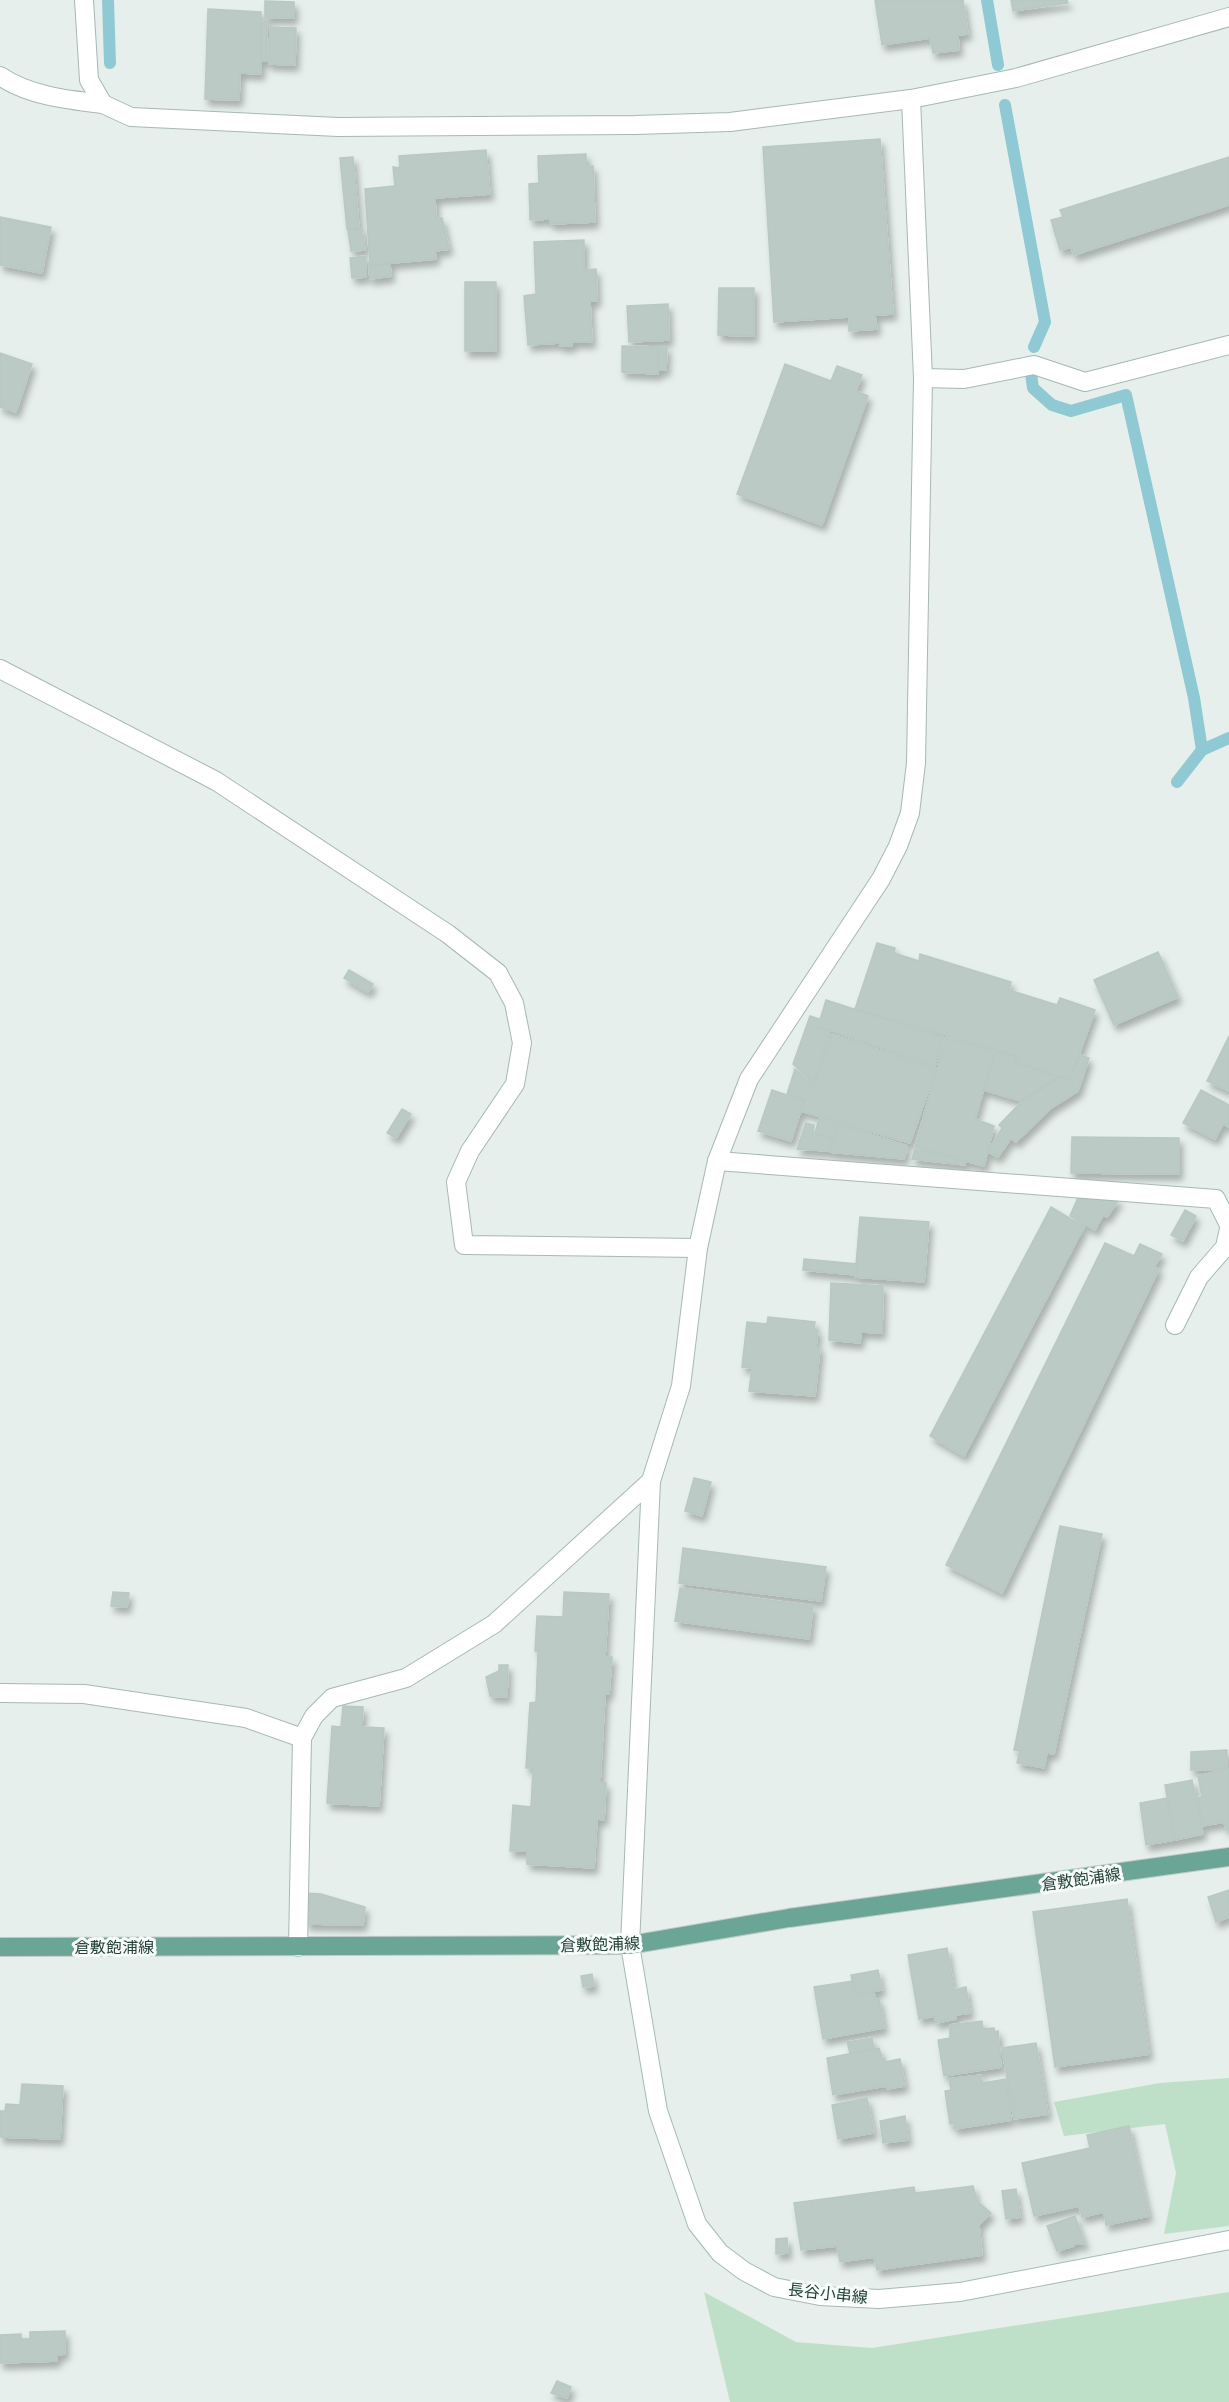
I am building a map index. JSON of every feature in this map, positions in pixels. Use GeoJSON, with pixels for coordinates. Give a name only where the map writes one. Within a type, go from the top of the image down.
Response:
{"type":"FeatureCollection","features":[{"type":"Feature","properties":{"kind":"main road","name":"倉敷飽浦線"},"geometry":{"type":"LineString","coordinates":[[0,1947],[630,1945],[789,1918],[1229,1857]]}},
{"type":"Feature","properties":{"kind":"street"},"geometry":{"type":"LineString","coordinates":[[84,0],[89,80],[103,104]]}},
{"type":"Feature","properties":{"kind":"street"},"geometry":{"type":"LineString","coordinates":[[0,76],[58,99],[103,104],[131,117],[338,127],[730,122],[911,99],[1016,78],[1229,17]]}},
{"type":"Feature","properties":{"kind":"street","name":"長谷小串線"},"geometry":{"type":"LineString","coordinates":[[911,99],[923,378],[916,763],[910,813],[898,846],[881,879],[749,1079],[717,1161],[698,1248],[681,1386],[651,1481],[630,1945],[658,2111],[697,2224],[720,2253],[744,2271],[774,2287],[820,2296],[879,2299],[960,2292],[1229,2240]]}},
{"type":"Feature","properties":{"kind":"street"},"geometry":{"type":"LineString","coordinates":[[923,378],[964,380],[1034,365],[1084,382],[1229,345]]}},
{"type":"Feature","properties":{"kind":"street"},"geometry":{"type":"LineString","coordinates":[[0,669],[216,781],[448,934],[498,973],[514,1003],[522,1043],[515,1084],[470,1151],[456,1182],[464,1245],[698,1248]]}},
{"type":"Feature","properties":{"kind":"street"},"geometry":{"type":"LineString","coordinates":[[717,1161],[1216,1199],[1229,1227],[1225,1247],[1199,1277],[1175,1325]]}},
{"type":"Feature","properties":{"kind":"street"},"geometry":{"type":"LineString","coordinates":[[298,1947],[302,1738],[314,1716],[332,1698],[406,1678],[494,1624],[651,1481]]}},
{"type":"Feature","properties":{"kind":"street"},"geometry":{"type":"LineString","coordinates":[[0,1693],[84,1694],[246,1718],[302,1738]]}},
{"type":"Feature","properties":{"kind":"green space"},"geometry":{"type":"Polygon","coordinates":[[[1229,2078],[1229,2226],[1164,2234],[1176,2173],[1165,2124],[1064,2136],[1054,2102],[1160,2083],[1229,2078]]]}},
{"type":"Feature","properties":{"kind":"green space"},"geometry":{"type":"Polygon","coordinates":[[[704,2292],[796,2342],[872,2348],[1229,2292],[1229,2402],[730,2402],[704,2292]]]}},
{"type":"Feature","properties":{"kind":"building"},"geometry":{"type":"Polygon","coordinates":[[[875,0],[963,0],[968,34],[958,35],[959,50],[933,53],[930,38],[882,45],[875,0]]]}},
{"type":"Feature","properties":{"kind":"building"},"geometry":{"type":"Polygon","coordinates":[[[1011,0],[1067,0],[1068,3],[1013,11],[1011,0]]]}},
{"type":"Feature","properties":{"kind":"building"},"geometry":{"type":"Polygon","coordinates":[[[265,1],[294,2],[294,18],[265,18],[265,1]]]}},
{"type":"Feature","properties":{"kind":"building"},"geometry":{"type":"Polygon","coordinates":[[[208,9],[261,12],[261,74],[240,73],[239,100],[205,99],[208,9]]]}},
{"type":"Feature","properties":{"kind":"building"},"geometry":{"type":"Polygon","coordinates":[[[267,21],[267,61],[261,61],[261,22],[267,21]]]}},
{"type":"Feature","properties":{"kind":"building"},"geometry":{"type":"Polygon","coordinates":[[[270,27],[296,28],[295,65],[269,64],[270,27]]]}},
{"type":"Feature","properties":{"kind":"building"},"geometry":{"type":"Polygon","coordinates":[[[880,139],[893,314],[875,315],[877,329],[849,331],[849,317],[774,322],[763,147],[880,139]]]}},
{"type":"Feature","properties":{"kind":"building"},"geometry":{"type":"Polygon","coordinates":[[[486,150],[490,194],[435,198],[436,218],[442,218],[449,249],[435,251],[436,259],[370,265],[365,189],[395,186],[393,167],[400,168],[399,156],[486,150]]]}},
{"type":"Feature","properties":{"kind":"building"},"geometry":{"type":"Polygon","coordinates":[[[586,154],[586,166],[593,166],[595,222],[551,224],[550,219],[530,220],[529,184],[539,183],[538,156],[586,154]]]}},
{"type":"Feature","properties":{"kind":"building"},"geometry":{"type":"Polygon","coordinates":[[[353,157],[359,228],[347,229],[340,158],[353,157]]]}},
{"type":"Feature","properties":{"kind":"building"},"geometry":{"type":"Polygon","coordinates":[[[1229,157],[1229,205],[1074,255],[1071,247],[1060,250],[1051,220],[1063,217],[1060,210],[1229,157]]]}},
{"type":"Feature","properties":{"kind":"building"},"geometry":{"type":"Polygon","coordinates":[[[0,217],[51,227],[42,273],[0,265],[0,217]]]}},
{"type":"Feature","properties":{"kind":"building"},"geometry":{"type":"Polygon","coordinates":[[[362,229],[365,250],[351,251],[348,230],[362,229]]]}},
{"type":"Feature","properties":{"kind":"building"},"geometry":{"type":"Polygon","coordinates":[[[584,240],[584,270],[596,269],[597,301],[590,301],[592,342],[572,342],[572,346],[560,346],[560,343],[528,345],[524,296],[536,294],[534,242],[584,240]]]}},
{"type":"Feature","properties":{"kind":"building"},"geometry":{"type":"Polygon","coordinates":[[[366,256],[366,277],[352,278],[350,258],[366,256]]]}},
{"type":"Feature","properties":{"kind":"building"},"geometry":{"type":"Polygon","coordinates":[[[390,264],[391,276],[370,279],[369,266],[390,264]]]}},
{"type":"Feature","properties":{"kind":"building"},"geometry":{"type":"Polygon","coordinates":[[[465,282],[496,282],[496,351],[465,351],[465,282]]]}},
{"type":"Feature","properties":{"kind":"building"},"geometry":{"type":"Polygon","coordinates":[[[719,288],[754,288],[754,336],[718,335],[719,288]]]}},
{"type":"Feature","properties":{"kind":"building"},"geometry":{"type":"Polygon","coordinates":[[[668,304],[669,340],[629,342],[627,306],[668,304]]]}},
{"type":"Feature","properties":{"kind":"building"},"geometry":{"type":"Polygon","coordinates":[[[622,346],[658,347],[658,374],[622,372],[622,346]]]}},
{"type":"Feature","properties":{"kind":"building"},"geometry":{"type":"Polygon","coordinates":[[[659,347],[667,347],[666,370],[658,370],[659,347]]]}},
{"type":"Feature","properties":{"kind":"building"},"geometry":{"type":"Polygon","coordinates":[[[0,353],[32,364],[16,412],[0,407],[0,353]]]}},
{"type":"Feature","properties":{"kind":"building"},"geometry":{"type":"Polygon","coordinates":[[[785,364],[831,381],[837,366],[862,375],[856,391],[868,396],[822,525],[737,494],[785,364]]]}},
{"type":"Feature","properties":{"kind":"building"},"geometry":{"type":"Polygon","coordinates":[[[877,943],[895,948],[894,953],[919,961],[920,954],[1011,982],[1009,990],[1057,1005],[1060,998],[1095,1010],[1070,1080],[1015,1062],[1017,1056],[855,1009],[877,943]]]}},
{"type":"Feature","properties":{"kind":"building"},"geometry":{"type":"Polygon","coordinates":[[[1158,952],[1178,997],[1114,1025],[1094,980],[1158,952]]]}},
{"type":"Feature","properties":{"kind":"building"},"geometry":{"type":"Polygon","coordinates":[[[349,970],[373,984],[368,992],[344,978],[349,970]]]}},
{"type":"Feature","properties":{"kind":"building"},"geometry":{"type":"Polygon","coordinates":[[[826,1000],[944,1038],[935,1066],[818,1026],[826,1000]]]}},
{"type":"Feature","properties":{"kind":"building"},"geometry":{"type":"Polygon","coordinates":[[[810,1016],[819,1019],[816,1026],[830,1031],[814,1083],[793,1064],[810,1016]]]}},
{"type":"Feature","properties":{"kind":"building"},"geometry":{"type":"Polygon","coordinates":[[[832,1034],[936,1069],[910,1143],[801,1111],[805,1100],[787,1094],[795,1069],[814,1086],[832,1034]]]}},
{"type":"Feature","properties":{"kind":"building"},"geometry":{"type":"Polygon","coordinates":[[[1229,1036],[1229,1091],[1207,1081],[1229,1036]]]}},
{"type":"Feature","properties":{"kind":"building"},"geometry":{"type":"Polygon","coordinates":[[[946,1038],[995,1051],[975,1119],[994,1126],[984,1166],[915,1147],[946,1038]]]}},
{"type":"Feature","properties":{"kind":"building"},"geometry":{"type":"Polygon","coordinates":[[[996,1051],[1016,1057],[1014,1062],[1058,1077],[1021,1101],[984,1090],[996,1051]]]}},
{"type":"Feature","properties":{"kind":"building"},"geometry":{"type":"Polygon","coordinates":[[[1080,1055],[1089,1058],[1078,1091],[1051,1108],[1016,1142],[1011,1138],[998,1157],[988,1152],[1002,1128],[999,1125],[1021,1102],[1060,1077],[1070,1080],[1080,1055]]]}},
{"type":"Feature","properties":{"kind":"building"},"geometry":{"type":"Polygon","coordinates":[[[772,1090],[804,1101],[791,1141],[758,1131],[772,1090]]]}},
{"type":"Feature","properties":{"kind":"building"},"geometry":{"type":"Polygon","coordinates":[[[1201,1090],[1229,1105],[1229,1127],[1223,1124],[1215,1139],[1183,1123],[1201,1090]]]}},
{"type":"Feature","properties":{"kind":"building"},"geometry":{"type":"Polygon","coordinates":[[[402,1109],[411,1114],[396,1138],[387,1133],[402,1109]]]}},
{"type":"Feature","properties":{"kind":"building"},"geometry":{"type":"Polygon","coordinates":[[[819,1119],[837,1124],[833,1138],[815,1133],[819,1119]]]}},
{"type":"Feature","properties":{"kind":"building"},"geometry":{"type":"Polygon","coordinates":[[[806,1123],[814,1125],[813,1133],[832,1139],[829,1151],[797,1149],[806,1123]]]}},
{"type":"Feature","properties":{"kind":"building"},"geometry":{"type":"Polygon","coordinates":[[[838,1124],[907,1146],[904,1159],[830,1152],[838,1124]]]}},
{"type":"Feature","properties":{"kind":"building"},"geometry":{"type":"Polygon","coordinates":[[[1072,1137],[1179,1138],[1179,1174],[1071,1173],[1072,1137]]]}},
{"type":"Feature","properties":{"kind":"building"},"geometry":{"type":"Polygon","coordinates":[[[915,1149],[965,1162],[965,1165],[912,1159],[915,1149]]]}},
{"type":"Feature","properties":{"kind":"building"},"geometry":{"type":"Polygon","coordinates":[[[1079,1195],[1119,1199],[1107,1217],[1103,1215],[1095,1230],[1070,1216],[1079,1195]]]}},
{"type":"Feature","properties":{"kind":"building"},"geometry":{"type":"Polygon","coordinates":[[[1051,1207],[1084,1227],[964,1456],[930,1436],[1051,1207]]]}},
{"type":"Feature","properties":{"kind":"building"},"geometry":{"type":"Polygon","coordinates":[[[1185,1210],[1196,1216],[1183,1241],[1171,1235],[1185,1210]]]}},
{"type":"Feature","properties":{"kind":"building"},"geometry":{"type":"Polygon","coordinates":[[[860,1217],[929,1222],[924,1282],[855,1277],[860,1217]]]}},
{"type":"Feature","properties":{"kind":"building"},"geometry":{"type":"Polygon","coordinates":[[[1105,1243],[1134,1256],[1140,1244],[1162,1254],[1154,1267],[1159,1269],[1002,1593],[946,1565],[1105,1243]]]}},
{"type":"Feature","properties":{"kind":"building"},"geometry":{"type":"Polygon","coordinates":[[[804,1259],[857,1264],[856,1275],[803,1270],[804,1259]]]}},
{"type":"Feature","properties":{"kind":"building"},"geometry":{"type":"Polygon","coordinates":[[[831,1283],[883,1286],[882,1333],[861,1332],[860,1343],[829,1340],[831,1283]]]}},
{"type":"Feature","properties":{"kind":"building"},"geometry":{"type":"Polygon","coordinates":[[[768,1317],[815,1322],[814,1330],[818,1330],[816,1347],[820,1347],[815,1396],[749,1391],[752,1368],[742,1367],[747,1322],[767,1324],[768,1317]]]}},
{"type":"Feature","properties":{"kind":"building"},"geometry":{"type":"Polygon","coordinates":[[[694,1478],[711,1482],[702,1516],[685,1511],[694,1478]]]}},
{"type":"Feature","properties":{"kind":"building"},"geometry":{"type":"Polygon","coordinates":[[[1060,1526],[1102,1534],[1054,1754],[1047,1753],[1044,1768],[1017,1763],[1020,1751],[1014,1750],[1060,1526]]]}},
{"type":"Feature","properties":{"kind":"building"},"geometry":{"type":"Polygon","coordinates":[[[683,1548],[826,1567],[821,1601],[679,1583],[683,1548]]]}},
{"type":"Feature","properties":{"kind":"building"},"geometry":{"type":"Polygon","coordinates":[[[680,1588],[813,1606],[809,1639],[675,1621],[680,1588]]]}},
{"type":"Feature","properties":{"kind":"building"},"geometry":{"type":"Polygon","coordinates":[[[113,1592],[129,1593],[127,1607],[111,1606],[113,1592]]]}},
{"type":"Feature","properties":{"kind":"building"},"geometry":{"type":"Polygon","coordinates":[[[564,1592],[609,1594],[605,1657],[612,1657],[609,1694],[605,1694],[600,1783],[606,1783],[604,1820],[597,1819],[594,1868],[527,1864],[527,1851],[510,1851],[513,1805],[531,1807],[533,1768],[526,1768],[530,1703],[536,1702],[537,1616],[563,1617],[564,1592]]]}},
{"type":"Feature","properties":{"kind":"building"},"geometry":{"type":"Polygon","coordinates":[[[499,1665],[508,1665],[507,1697],[490,1696],[486,1677],[499,1671],[499,1665]]]}},
{"type":"Feature","properties":{"kind":"building"},"geometry":{"type":"Polygon","coordinates":[[[343,1706],[363,1707],[362,1727],[384,1728],[379,1806],[327,1803],[332,1726],[341,1727],[343,1706]]]}},
{"type":"Feature","properties":{"kind":"building"},"geometry":{"type":"Polygon","coordinates":[[[1227,1750],[1227,1769],[1191,1770],[1191,1752],[1227,1750]]]}},
{"type":"Feature","properties":{"kind":"building"},"geometry":{"type":"Polygon","coordinates":[[[1229,1769],[1229,1829],[1226,1830],[1224,1822],[1203,1826],[1197,1798],[1202,1797],[1198,1776],[1229,1769]]]}},
{"type":"Feature","properties":{"kind":"building"},"geometry":{"type":"Polygon","coordinates":[[[1192,1780],[1203,1834],[1175,1840],[1165,1785],[1192,1780]]]}},
{"type":"Feature","properties":{"kind":"building"},"geometry":{"type":"Polygon","coordinates":[[[1167,1798],[1175,1840],[1146,1845],[1140,1803],[1167,1798]]]}},
{"type":"Feature","properties":{"kind":"building"},"geometry":{"type":"Polygon","coordinates":[[[1229,1890],[1229,1917],[1216,1922],[1208,1897],[1229,1890]]]}},
{"type":"Feature","properties":{"kind":"building"},"geometry":{"type":"Polygon","coordinates":[[[306,1893],[321,1894],[365,1907],[363,1925],[306,1924],[306,1893]]]}},
{"type":"Feature","properties":{"kind":"building"},"geometry":{"type":"Polygon","coordinates":[[[1127,1899],[1149,2054],[1055,2067],[1033,1912],[1127,1899]]]}},
{"type":"Feature","properties":{"kind":"building"},"geometry":{"type":"Polygon","coordinates":[[[947,1948],[954,1990],[966,1987],[970,2013],[956,2015],[956,2019],[936,2023],[935,2016],[919,2019],[908,1955],[947,1948]]]}},
{"type":"Feature","properties":{"kind":"building"},"geometry":{"type":"Polygon","coordinates":[[[878,1970],[882,1990],[855,1995],[851,1975],[878,1970]]]}},
{"type":"Feature","properties":{"kind":"building"},"geometry":{"type":"Polygon","coordinates":[[[592,1974],[594,1986],[583,1987],[581,1976],[592,1974]]]}},
{"type":"Feature","properties":{"kind":"building"},"geometry":{"type":"Polygon","coordinates":[[[853,1981],[855,1995],[874,1991],[875,2000],[879,1999],[884,2028],[823,2039],[814,1987],[853,1981]]]}},
{"type":"Feature","properties":{"kind":"building"},"geometry":{"type":"Polygon","coordinates":[[[982,2021],[983,2029],[994,2028],[995,2032],[998,2031],[1001,2067],[944,2076],[938,2040],[950,2038],[950,2025],[982,2021]]]}},
{"type":"Feature","properties":{"kind":"building"},"geometry":{"type":"Polygon","coordinates":[[[872,2038],[874,2049],[850,2053],[847,2042],[872,2038]]]}},
{"type":"Feature","properties":{"kind":"building"},"geometry":{"type":"Polygon","coordinates":[[[1036,2043],[1048,2114],[1014,2119],[1002,2048],[1036,2043]]]}},
{"type":"Feature","properties":{"kind":"building"},"geometry":{"type":"Polygon","coordinates":[[[879,2048],[885,2062],[900,2059],[905,2086],[887,2089],[886,2086],[833,2095],[827,2058],[879,2048]]]}},
{"type":"Feature","properties":{"kind":"building"},"geometry":{"type":"Polygon","coordinates":[[[981,2075],[982,2083],[1006,2079],[1011,2120],[955,2129],[954,2123],[950,2124],[945,2091],[951,2090],[949,2079],[981,2075]]]}},
{"type":"Feature","properties":{"kind":"building"},"geometry":{"type":"Polygon","coordinates":[[[22,2084],[63,2086],[60,2139],[0,2137],[0,2111],[5,2111],[6,2104],[20,2105],[22,2084]]]}},
{"type":"Feature","properties":{"kind":"building"},"geometry":{"type":"Polygon","coordinates":[[[867,2098],[874,2133],[838,2139],[832,2105],[867,2098]]]}},
{"type":"Feature","properties":{"kind":"building"},"geometry":{"type":"Polygon","coordinates":[[[905,2116],[908,2140],[883,2143],[880,2121],[905,2116]]]}},
{"type":"Feature","properties":{"kind":"building"},"geometry":{"type":"Polygon","coordinates":[[[1129,2126],[1149,2216],[1106,2225],[1104,2212],[1082,2217],[1079,2206],[1034,2216],[1022,2163],[1090,2148],[1087,2135],[1129,2126]]]}},
{"type":"Feature","properties":{"kind":"building"},"geometry":{"type":"Polygon","coordinates":[[[973,2186],[977,2201],[991,2213],[979,2225],[982,2255],[877,2270],[874,2257],[840,2262],[837,2246],[801,2250],[794,2203],[914,2187],[915,2193],[973,2186]]]}},
{"type":"Feature","properties":{"kind":"building"},"geometry":{"type":"Polygon","coordinates":[[[1016,2189],[1020,2217],[1006,2219],[1002,2191],[1016,2189]]]}},
{"type":"Feature","properties":{"kind":"building"},"geometry":{"type":"Polygon","coordinates":[[[1075,2216],[1085,2244],[1074,2244],[1074,2246],[1057,2251],[1047,2226],[1075,2216]]]}},
{"type":"Feature","properties":{"kind":"building"},"geometry":{"type":"Polygon","coordinates":[[[787,2238],[788,2253],[776,2254],[776,2239],[787,2238]]]}},
{"type":"Feature","properties":{"kind":"building"},"geometry":{"type":"Polygon","coordinates":[[[65,2331],[65,2354],[57,2355],[57,2361],[0,2363],[0,2335],[21,2334],[21,2339],[30,2339],[30,2332],[65,2331]]]}},
{"type":"Feature","properties":{"kind":"building"},"geometry":{"type":"Polygon","coordinates":[[[557,2381],[571,2387],[567,2398],[551,2393],[557,2381]]]}},
{"type":"Feature","properties":{"kind":"waterway"},"geometry":{"type":"LineString","coordinates":[[108,0],[110,63]]}},
{"type":"Feature","properties":{"kind":"waterway"},"geometry":{"type":"LineString","coordinates":[[987,0],[998,65]]}},
{"type":"Feature","properties":{"kind":"waterway"},"geometry":{"type":"LineString","coordinates":[[1005,105],[1045,322],[1034,347]]}},
{"type":"Feature","properties":{"kind":"waterway"},"geometry":{"type":"LineString","coordinates":[[1031,374],[1033,388],[1052,405],[1071,411],[1126,395],[1194,698],[1202,750],[1177,782]]}},
{"type":"Feature","properties":{"kind":"waterway"},"geometry":{"type":"LineString","coordinates":[[1202,750],[1229,738]]}}]}
